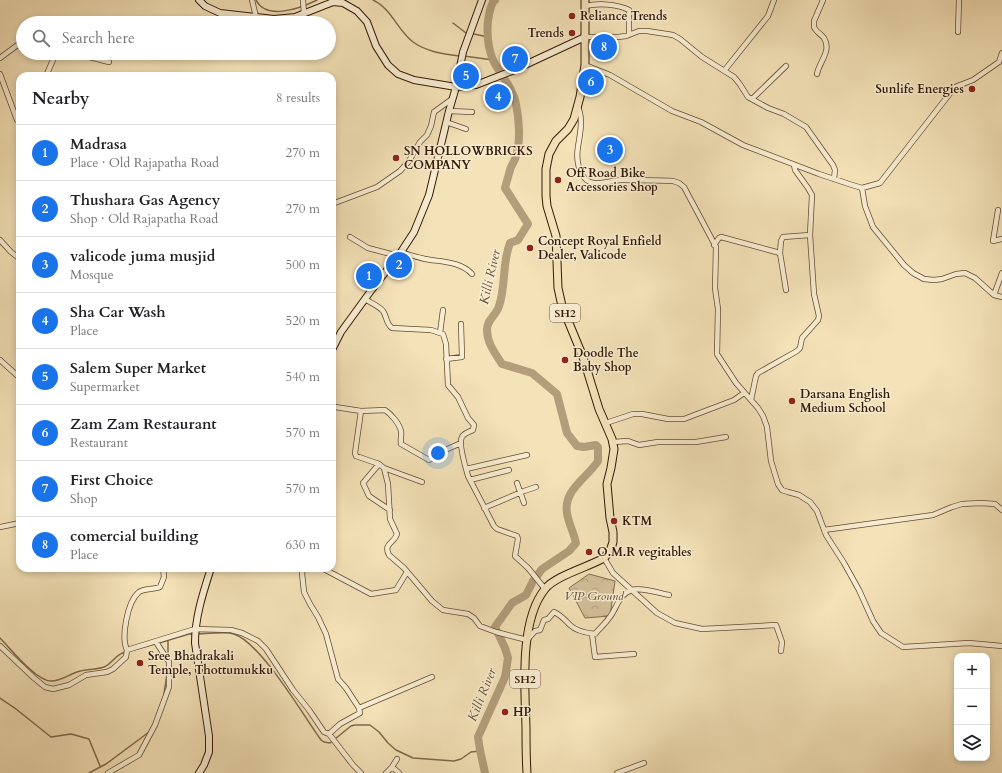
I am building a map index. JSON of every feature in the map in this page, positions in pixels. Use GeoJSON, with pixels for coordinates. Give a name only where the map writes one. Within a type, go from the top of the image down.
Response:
{"type":"FeatureCollection","features":[{"type":"Feature","properties":{"kind":"main road"},"geometry":{"type":"LineString","coordinates":[[199,0],[205,6],[220,14],[244,16]]}},
{"type":"Feature","properties":{"kind":"main road"},"geometry":{"type":"LineString","coordinates":[[336,342],[341,332],[365,299],[400,254],[414,232],[430,195],[446,122],[454,98],[463,52],[482,0]]}},
{"type":"Feature","properties":{"kind":"main road"},"geometry":{"type":"LineString","coordinates":[[297,16],[333,2],[343,2],[358,11],[367,22],[376,46],[388,65],[398,74],[414,80],[456,87],[476,85],[489,80],[585,37]]}},
{"type":"Feature","properties":{"kind":"main road","name":"SH2"},"geometry":{"type":"LineString","coordinates":[[527,773],[525,654],[528,630],[534,609],[545,589],[552,582],[604,558],[610,551],[613,542],[606,484],[614,449],[606,423],[599,409],[584,357],[562,306],[558,288],[556,236],[547,206],[546,196],[546,169],[549,154],[556,141],[568,129],[574,119],[577,105],[585,65],[585,3]]}},
{"type":"Feature","properties":{"kind":"main road"},"geometry":{"type":"LineString","coordinates":[[199,773],[209,752],[209,736],[195,630],[198,612],[209,572]]}},
{"type":"Feature","properties":{"kind":"street"},"geometry":{"type":"LineString","coordinates":[[252,0],[256,16]]}},
{"type":"Feature","properties":{"kind":"street"},"geometry":{"type":"LineString","coordinates":[[303,0],[304,14]]}},
{"type":"Feature","properties":{"kind":"street"},"geometry":{"type":"LineString","coordinates":[[724,71],[768,16],[774,0]]}},
{"type":"Feature","properties":{"kind":"street"},"geometry":{"type":"LineString","coordinates":[[817,74],[821,61],[826,54],[826,41],[814,27],[814,21],[823,0]]}},
{"type":"Feature","properties":{"kind":"street"},"geometry":{"type":"LineString","coordinates":[[958,32],[959,0]]}},
{"type":"Feature","properties":{"kind":"street"},"geometry":{"type":"LineString","coordinates":[[585,3],[630,10],[629,35]]}},
{"type":"Feature","properties":{"kind":"street"},"geometry":{"type":"LineString","coordinates":[[585,37],[618,37],[647,30],[680,39],[702,58],[724,71],[740,83],[743,90],[752,100],[784,114],[806,127],[833,165],[835,170],[834,180]]}},
{"type":"Feature","properties":{"kind":"street"},"geometry":{"type":"LineString","coordinates":[[0,58],[16,46]]}},
{"type":"Feature","properties":{"kind":"street"},"geometry":{"type":"LineString","coordinates":[[585,65],[610,75],[672,111],[701,122],[743,144],[834,180],[862,188],[880,183],[955,87],[973,80],[999,62],[1002,53]]}},
{"type":"Feature","properties":{"kind":"street"},"geometry":{"type":"LineString","coordinates":[[48,72],[53,60]]}},
{"type":"Feature","properties":{"kind":"street"},"geometry":{"type":"LineString","coordinates":[[102,60],[110,62]]}},
{"type":"Feature","properties":{"kind":"street"},"geometry":{"type":"LineString","coordinates":[[752,100],[786,66]]}},
{"type":"Feature","properties":{"kind":"street"},"geometry":{"type":"LineString","coordinates":[[0,74],[16,117]]}},
{"type":"Feature","properties":{"kind":"street"},"geometry":{"type":"LineString","coordinates":[[336,202],[377,187],[400,171],[409,161],[426,135],[431,126],[434,112],[454,98]]}},
{"type":"Feature","properties":{"kind":"street"},"geometry":{"type":"LineString","coordinates":[[577,105],[581,112],[577,154],[578,165],[586,179],[590,182],[598,183],[620,180],[673,180],[684,187],[714,244],[716,255],[715,288],[718,309],[717,354],[744,393],[758,408],[767,427],[771,461],[778,484],[782,490],[799,495],[810,502],[817,511],[824,530],[859,590],[872,621],[881,633],[903,647],[969,644],[1002,646]]}},
{"type":"Feature","properties":{"kind":"street"},"geometry":{"type":"LineString","coordinates":[[449,112],[472,112]]}},
{"type":"Feature","properties":{"kind":"street"},"geometry":{"type":"LineString","coordinates":[[446,122],[466,129]]}},
{"type":"Feature","properties":{"kind":"street"},"geometry":{"type":"LineString","coordinates":[[751,400],[758,373],[797,351],[800,348],[802,338],[818,320],[819,316],[814,294],[810,235],[812,195],[795,170],[794,165]]}},
{"type":"Feature","properties":{"kind":"street"},"geometry":{"type":"LineString","coordinates":[[862,188],[865,206],[873,227],[904,265],[913,273],[924,279],[934,280],[965,272],[975,278],[994,295],[1002,297]]}},
{"type":"Feature","properties":{"kind":"street"},"geometry":{"type":"LineString","coordinates":[[998,210],[993,241],[1002,239]]}},
{"type":"Feature","properties":{"kind":"street"},"geometry":{"type":"LineString","coordinates":[[786,290],[780,253],[781,241],[783,237],[810,235]]}},
{"type":"Feature","properties":{"kind":"street"},"geometry":{"type":"LineString","coordinates":[[350,236],[368,248],[450,262],[466,268],[472,274]]}},
{"type":"Feature","properties":{"kind":"street"},"geometry":{"type":"LineString","coordinates":[[714,244],[718,238],[721,237],[780,253]]}},
{"type":"Feature","properties":{"kind":"street"},"geometry":{"type":"LineString","coordinates":[[0,240],[16,256]]}},
{"type":"Feature","properties":{"kind":"street"},"geometry":{"type":"LineString","coordinates":[[994,295],[1002,273]]}},
{"type":"Feature","properties":{"kind":"street"},"geometry":{"type":"LineString","coordinates":[[365,299],[381,309],[385,314],[388,326],[392,328],[432,330],[440,333],[444,337],[448,385],[458,396],[468,418],[474,426],[473,430],[463,435],[460,440],[466,469],[470,480],[494,526],[498,529],[515,534],[518,539],[515,556],[528,568],[545,589]]}},
{"type":"Feature","properties":{"kind":"street"},"geometry":{"type":"LineString","coordinates":[[440,333],[443,310]]}},
{"type":"Feature","properties":{"kind":"street"},"geometry":{"type":"LineString","coordinates":[[446,359],[462,357],[461,324]]}},
{"type":"Feature","properties":{"kind":"street"},"geometry":{"type":"LineString","coordinates":[[0,360],[16,374]]}},
{"type":"Feature","properties":{"kind":"street"},"geometry":{"type":"LineString","coordinates":[[606,423],[633,414],[642,414],[668,419],[684,419],[734,400],[744,393]]}},
{"type":"Feature","properties":{"kind":"street"},"geometry":{"type":"LineString","coordinates":[[336,407],[361,411],[385,410],[402,431],[400,440],[401,444],[429,460],[443,451],[461,443]]}},
{"type":"Feature","properties":{"kind":"street"},"geometry":{"type":"LineString","coordinates":[[361,411],[355,455],[379,464],[384,468],[422,482]]}},
{"type":"Feature","properties":{"kind":"street"},"geometry":{"type":"LineString","coordinates":[[612,442],[628,441],[639,445],[658,442],[696,442],[726,437]]}},
{"type":"Feature","properties":{"kind":"street"},"geometry":{"type":"LineString","coordinates":[[466,469],[527,455]]}},
{"type":"Feature","properties":{"kind":"street"},"geometry":{"type":"LineString","coordinates":[[379,464],[363,483],[369,496],[390,510]]}},
{"type":"Feature","properties":{"kind":"street"},"geometry":{"type":"LineString","coordinates":[[384,468],[388,484],[390,519],[397,534],[393,541],[388,545],[387,548],[389,555],[407,572],[432,601],[443,610],[468,614],[474,618],[480,626],[527,640],[535,631],[540,630],[544,620],[548,619],[554,612],[564,618],[570,626],[577,630],[595,634],[610,618],[620,600],[626,593],[632,590],[640,590],[669,595]]}},
{"type":"Feature","properties":{"kind":"street"},"geometry":{"type":"LineString","coordinates":[[470,480],[509,470]]}},
{"type":"Feature","properties":{"kind":"street"},"geometry":{"type":"LineString","coordinates":[[517,483],[524,503]]}},
{"type":"Feature","properties":{"kind":"street"},"geometry":{"type":"LineString","coordinates":[[484,508],[536,487]]}},
{"type":"Feature","properties":{"kind":"street"},"geometry":{"type":"LineString","coordinates":[[824,530],[933,515],[962,504],[995,504],[1002,510]]}},
{"type":"Feature","properties":{"kind":"street"},"geometry":{"type":"LineString","coordinates":[[0,527],[16,524]]}},
{"type":"Feature","properties":{"kind":"street"},"geometry":{"type":"LineString","coordinates":[[604,558],[613,573],[657,613],[675,623],[702,629],[776,625],[782,642],[781,651]]}},
{"type":"Feature","properties":{"kind":"street"},"geometry":{"type":"LineString","coordinates":[[0,646],[45,687],[53,689],[69,685],[86,675],[106,672],[113,669],[126,657],[127,650],[124,642],[129,606],[144,589],[160,588],[164,577],[163,572]]}},
{"type":"Feature","properties":{"kind":"street"},"geometry":{"type":"LineString","coordinates":[[303,572],[302,582],[304,592],[318,616],[326,634],[338,679],[360,708],[360,713],[340,724],[332,737]]}},
{"type":"Feature","properties":{"kind":"street"},"geometry":{"type":"LineString","coordinates":[[330,572],[371,594],[396,590],[407,572]]}},
{"type":"Feature","properties":{"kind":"street"},"geometry":{"type":"LineString","coordinates":[[127,650],[158,643],[195,630],[231,630],[258,641],[274,660],[324,732],[332,737],[353,765],[361,773]]}},
{"type":"Feature","properties":{"kind":"street"},"geometry":{"type":"LineString","coordinates":[[592,634],[595,657],[634,654]]}},
{"type":"Feature","properties":{"kind":"street"},"geometry":{"type":"LineString","coordinates":[[108,773],[139,756],[154,725],[169,687],[169,662],[158,643]]}},
{"type":"Feature","properties":{"kind":"street"},"geometry":{"type":"LineString","coordinates":[[360,708],[432,677]]}},
{"type":"Feature","properties":{"kind":"street"},"geometry":{"type":"LineString","coordinates":[[386,773],[397,759]]}},
{"type":"Feature","properties":{"kind":"street"},"geometry":{"type":"LineString","coordinates":[[616,773],[644,762]]}},
{"type":"Feature","properties":{"kind":"street"},"geometry":{"type":"LineString","coordinates":[[392,767],[399,773]]}},
{"type":"Feature","properties":{"kind":"green space","name":"VIP Ground"},"geometry":{"type":"Polygon","coordinates":[[[589,574],[615,581],[610,616],[585,618],[569,588],[589,574]]]}},
{"type":"Feature","properties":{"kind":"waterway"},"geometry":{"type":"LineString","coordinates":[[256,0],[261,6],[268,10],[275,11],[293,9],[317,0]]}},
{"type":"Feature","properties":{"kind":"waterway"},"geometry":{"type":"LineString","coordinates":[[373,0],[385,8],[403,32],[413,42],[430,50],[460,56]]}},
{"type":"Feature","properties":{"kind":"waterway","name":"Killi River"},"geometry":{"type":"LineString","coordinates":[[485,773],[478,737],[505,677],[508,658],[495,627],[512,603],[526,595],[533,581],[542,569],[569,551],[576,543],[567,513],[569,497],[577,484],[598,461],[598,447],[596,445],[584,447],[577,446],[567,433],[557,394],[532,373],[502,364],[492,348],[487,335],[488,323],[498,309],[503,291],[506,258],[510,243],[518,240],[528,224],[505,188],[518,150],[519,123],[512,92],[493,60],[489,46],[489,14],[495,0]]}},
{"type":"Feature","properties":{"kind":"waterway"},"geometry":{"type":"LineString","coordinates":[[453,23],[466,33]]}},
{"type":"Feature","properties":{"kind":"waterway"},"geometry":{"type":"LineString","coordinates":[[474,34],[488,37]]}},
{"type":"Feature","properties":{"kind":"waterway"},"geometry":{"type":"LineString","coordinates":[[464,56],[493,60]]}},
{"type":"Feature","properties":{"kind":"waterway"},"geometry":{"type":"LineString","coordinates":[[197,634],[230,633],[245,640],[269,665],[321,740],[324,742],[330,743],[351,726],[370,725],[396,750],[413,758],[454,761],[461,759],[471,752],[480,751]]}},
{"type":"Feature","properties":{"kind":"waterway"},"geometry":{"type":"LineString","coordinates":[[159,643],[193,634]]}},
{"type":"Feature","properties":{"kind":"waterway"},"geometry":{"type":"LineString","coordinates":[[0,638],[38,676],[45,680],[51,681],[61,679],[80,671],[104,667],[119,654],[126,652]]}},
{"type":"Feature","properties":{"kind":"waterway"},"geometry":{"type":"LineString","coordinates":[[168,640],[168,656]]}},
{"type":"Feature","properties":{"kind":"waterway"},"geometry":{"type":"LineString","coordinates":[[130,651],[155,644]]}},
{"type":"Feature","properties":{"kind":"waterway"},"geometry":{"type":"LineString","coordinates":[[164,694],[167,674]]}},
{"type":"Feature","properties":{"kind":"waterway"},"geometry":{"type":"LineString","coordinates":[[0,698],[51,737],[71,734],[89,739],[100,766]]}},
{"type":"Feature","properties":{"kind":"waterway"},"geometry":{"type":"LineString","coordinates":[[89,773],[106,764],[149,732]]}},
{"type":"Feature","properties":{"kind":"place","name":"Reliance Trends"},"geometry":{"type":"Point","coordinates":[572,16]}},
{"type":"Feature","properties":{"kind":"place","name":"Trends"},"geometry":{"type":"Point","coordinates":[572,33]}},
{"type":"Feature","properties":{"kind":"place","name":"comercial building"},"geometry":{"type":"Point","coordinates":[604,47]}},
{"type":"Feature","properties":{"kind":"place","name":"First Choice"},"geometry":{"type":"Point","coordinates":[515,59]}},
{"type":"Feature","properties":{"kind":"place","name":"Salem Super Market"},"geometry":{"type":"Point","coordinates":[466,76]}},
{"type":"Feature","properties":{"kind":"place","name":"Zam Zam Restaurant"},"geometry":{"type":"Point","coordinates":[591,82]}},
{"type":"Feature","properties":{"kind":"place","name":"Sunlife Energies"},"geometry":{"type":"Point","coordinates":[972,89]}},
{"type":"Feature","properties":{"kind":"place","name":"Sha Car Wash"},"geometry":{"type":"Point","coordinates":[498,97]}},
{"type":"Feature","properties":{"kind":"place","name":"valicode juma musjid"},"geometry":{"type":"Point","coordinates":[610,150]}},
{"type":"Feature","properties":{"kind":"place","name":"SN HOLLOWBRICKS COMPANY"},"geometry":{"type":"Point","coordinates":[396,158]}},
{"type":"Feature","properties":{"kind":"place","name":"Off Road Bike Accessories Shop"},"geometry":{"type":"Point","coordinates":[558,180]}},
{"type":"Feature","properties":{"kind":"place","name":"Concept Royal Enfield Dealer, Valicode"},"geometry":{"type":"Point","coordinates":[530,248]}},
{"type":"Feature","properties":{"kind":"place","name":"Thushara Gas Agency"},"geometry":{"type":"Point","coordinates":[399,265]}},
{"type":"Feature","properties":{"kind":"place","name":"Madrasa"},"geometry":{"type":"Point","coordinates":[369,276]}},
{"type":"Feature","properties":{"kind":"place","name":"Doodle The Baby Shop"},"geometry":{"type":"Point","coordinates":[565,360]}},
{"type":"Feature","properties":{"kind":"place","name":"Darsana English Medium School"},"geometry":{"type":"Point","coordinates":[792,401]}},
{"type":"Feature","properties":{"kind":"place","name":"KTM"},"geometry":{"type":"Point","coordinates":[614,521]}},
{"type":"Feature","properties":{"kind":"place","name":"O.M.R vegitables"},"geometry":{"type":"Point","coordinates":[589,552]}},
{"type":"Feature","properties":{"kind":"place","name":"Sree Bhadrakali Temple, Thottumukku"},"geometry":{"type":"Point","coordinates":[140,663]}},
{"type":"Feature","properties":{"kind":"place","name":"HP"},"geometry":{"type":"Point","coordinates":[505,712]}}]}
